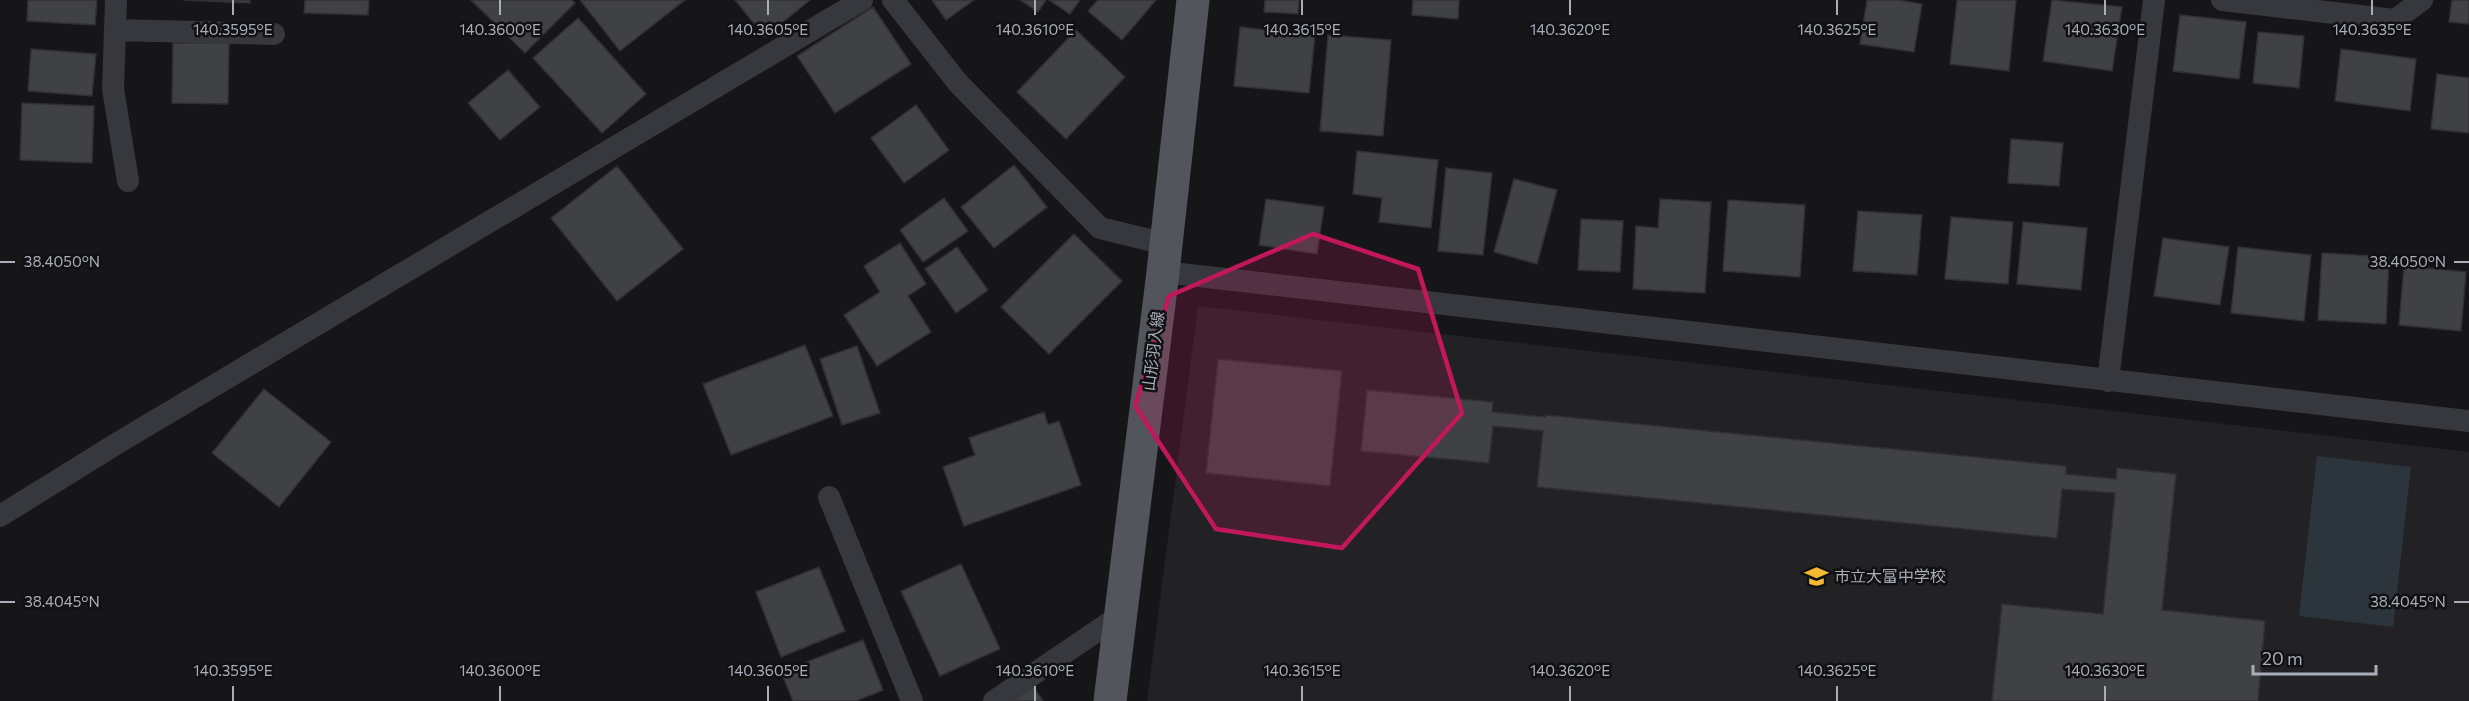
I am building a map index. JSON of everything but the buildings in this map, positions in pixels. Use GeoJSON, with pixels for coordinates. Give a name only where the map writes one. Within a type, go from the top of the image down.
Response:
{"type":"FeatureCollection","features":[{"type":"Feature","properties":{"kind":"main road","name":"山形羽入線"},"geometry":{"type":"LineString","coordinates":[[1110,701],[1193,0]]}},
{"type":"Feature","properties":{"kind":"lane"},"geometry":{"type":"LineString","coordinates":[[116,0],[113,89],[128,181]]}},
{"type":"Feature","properties":{"kind":"lane"},"geometry":{"type":"LineString","coordinates":[[0,516],[121,441],[862,0]]}},
{"type":"Feature","properties":{"kind":"lane"},"geometry":{"type":"LineString","coordinates":[[893,0],[958,84],[1100,228],[1164,258],[2108,381],[2469,421]]}},
{"type":"Feature","properties":{"kind":"lane"},"geometry":{"type":"LineString","coordinates":[[2108,381],[2154,0]]}},
{"type":"Feature","properties":{"kind":"lane"},"geometry":{"type":"LineString","coordinates":[[2222,0],[2395,20],[2422,0]]}},
{"type":"Feature","properties":{"kind":"lane"},"geometry":{"type":"LineString","coordinates":[[115,30],[274,34]]}},
{"type":"Feature","properties":{"kind":"lane"},"geometry":{"type":"LineString","coordinates":[[829,498],[912,701]]}},
{"type":"Feature","properties":{"kind":"lane"},"geometry":{"type":"LineString","coordinates":[[994,701],[1122,614]]}},
{"type":"Feature","properties":{"kind":"highlighted area"},"geometry":{"type":"Polygon","coordinates":[[[1313,234],[1418,269],[1462,413],[1342,548],[1216,529],[1135,406],[1169,296],[1313,234]]]}},
{"type":"Feature","properties":{"kind":"shaded area","name":"市立大富中学校"},"geometry":{"type":"Polygon","coordinates":[[[1198,306],[2469,452],[2469,701],[1147,701],[1198,306]]]}},
{"type":"Feature","properties":{"kind":"shaded area"},"geometry":{"type":"Polygon","coordinates":[[[2317,456],[2411,467],[2393,627],[2299,616],[2317,456]]]}},
{"type":"Feature","properties":{"kind":"place","name":"市立大富中学校"},"geometry":{"type":"Point","coordinates":[1816,576]}}]}
